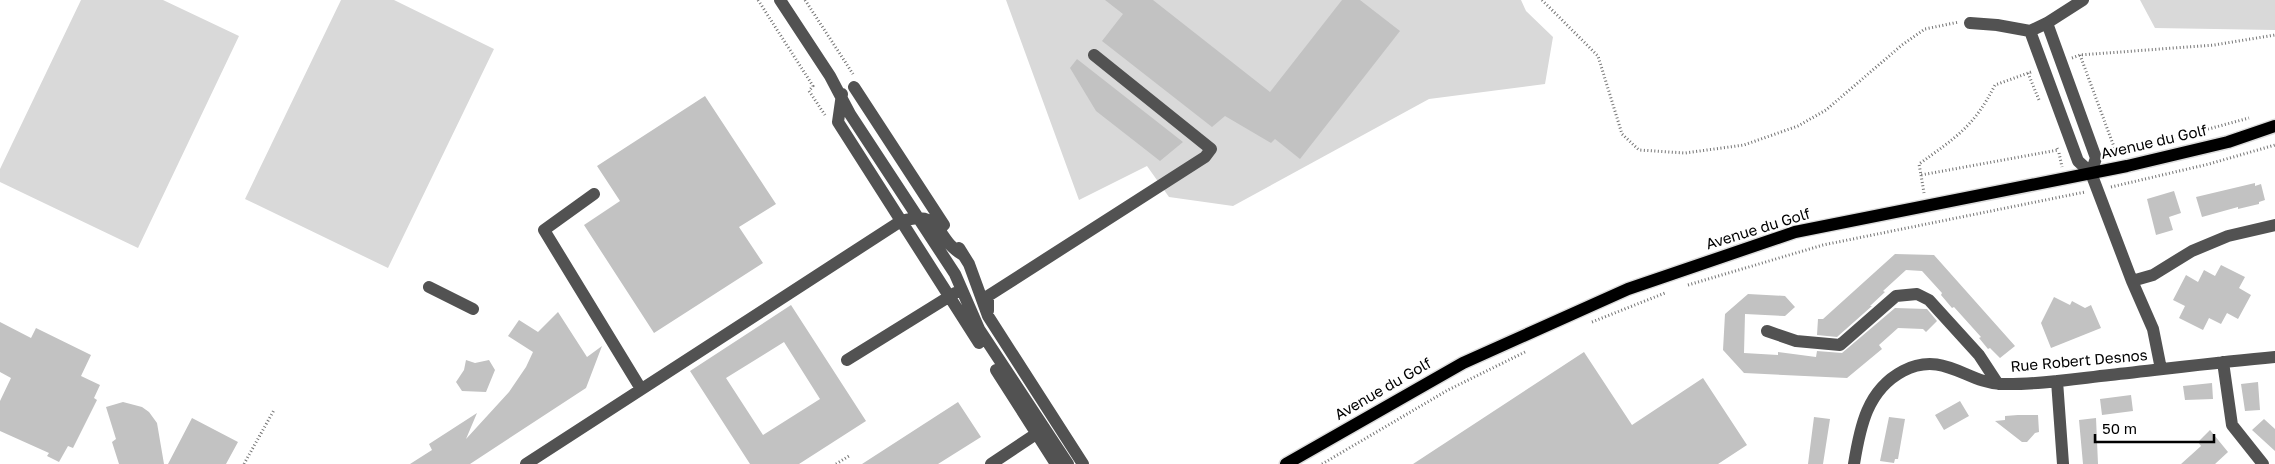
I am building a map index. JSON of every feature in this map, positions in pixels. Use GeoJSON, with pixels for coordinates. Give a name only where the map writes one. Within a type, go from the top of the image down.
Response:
{"type":"FeatureCollection","features":[{"type":"Feature","properties":{"kind":"main road","name":"Avenue du Golf"},"geometry":{"type":"LineString","coordinates":[[1286,464],[1448,371],[1628,289],[1795,232],[2092,173],[2228,142],[2275,126]]}},
{"type":"Feature","properties":{"kind":"street"},"geometry":{"type":"LineString","coordinates":[[780,0],[842,94],[850,114],[955,274],[980,329],[1068,464]]}},
{"type":"Feature","properties":{"kind":"street"},"geometry":{"type":"LineString","coordinates":[[1970,23],[2030,31],[2047,23],[2083,0]]}},
{"type":"Feature","properties":{"kind":"street"},"geometry":{"type":"LineString","coordinates":[[2047,23],[2096,158],[2092,173]]}},
{"type":"Feature","properties":{"kind":"street"},"geometry":{"type":"LineString","coordinates":[[2030,31],[2078,161],[2092,173],[2132,281],[2153,329],[2161,369]]}},
{"type":"Feature","properties":{"kind":"street"},"geometry":{"type":"LineString","coordinates":[[988,316],[988,296],[1196,162],[1211,149],[1094,55]]}},
{"type":"Feature","properties":{"kind":"street"},"geometry":{"type":"LineString","coordinates":[[854,87],[964,255],[988,316]]}},
{"type":"Feature","properties":{"kind":"street"},"geometry":{"type":"LineString","coordinates":[[842,94],[852,98],[882,143],[894,148]]}},
{"type":"Feature","properties":{"kind":"street"},"geometry":{"type":"LineString","coordinates":[[842,94],[838,122],[1056,464]]}},
{"type":"Feature","properties":{"kind":"street"},"geometry":{"type":"LineString","coordinates":[[594,194],[544,230],[641,389]]}},
{"type":"Feature","properties":{"kind":"street"},"geometry":{"type":"LineString","coordinates":[[526,464],[901,220],[918,216],[932,220],[953,250],[964,255]]}},
{"type":"Feature","properties":{"kind":"street"},"geometry":{"type":"LineString","coordinates":[[2132,281],[2153,275],[2192,251],[2228,236],[2275,225]]}},
{"type":"Feature","properties":{"kind":"street"},"geometry":{"type":"LineString","coordinates":[[429,287],[473,309]]}},
{"type":"Feature","properties":{"kind":"street"},"geometry":{"type":"LineString","coordinates":[[847,360],[949,296],[962,289],[971,290],[1083,464]]}},
{"type":"Feature","properties":{"kind":"street"},"geometry":{"type":"LineString","coordinates":[[1767,331],[1796,341],[1840,345],[1896,296],[1917,294],[1929,300],[1942,313],[1979,355],[1998,384]]}},
{"type":"Feature","properties":{"kind":"street","name":"Rue Robert Desnos"},"geometry":{"type":"LineString","coordinates":[[1854,464],[1863,418],[1872,400],[1886,383],[1904,370],[1929,364],[1954,368],[1998,384],[2057,381],[2275,357]]}},
{"type":"Feature","properties":{"kind":"street"},"geometry":{"type":"LineString","coordinates":[[2223,362],[2232,425],[2263,464]]}},
{"type":"Feature","properties":{"kind":"street"},"geometry":{"type":"LineString","coordinates":[[2057,381],[2062,464]]}},
{"type":"Feature","properties":{"kind":"street"},"geometry":{"type":"LineString","coordinates":[[991,464],[1036,434]]}},
{"type":"Feature","properties":{"kind":"path"},"geometry":{"type":"LineString","coordinates":[[758,0],[813,86],[809,91],[828,119]]}},
{"type":"Feature","properties":{"kind":"path"},"geometry":{"type":"LineString","coordinates":[[805,0],[849,68]]}},
{"type":"Feature","properties":{"kind":"path"},"geometry":{"type":"LineString","coordinates":[[1542,0],[1598,56],[1622,134],[1639,150],[1685,153],[1744,145],[1798,126],[1826,110],[1902,45],[1925,29],[1955,22],[1970,23]]}},
{"type":"Feature","properties":{"kind":"path"},"geometry":{"type":"LineString","coordinates":[[2061,62],[2080,55],[2214,45],[2275,35]]}},
{"type":"Feature","properties":{"kind":"path"},"geometry":{"type":"LineString","coordinates":[[2080,55],[2117,154],[2126,151]]}},
{"type":"Feature","properties":{"kind":"path"},"geometry":{"type":"LineString","coordinates":[[1924,193],[1918,164],[1962,133],[1983,108],[1995,85],[2044,68]]}},
{"type":"Feature","properties":{"kind":"path"},"geometry":{"type":"LineString","coordinates":[[2028,73],[2042,107]]}},
{"type":"Feature","properties":{"kind":"path"},"geometry":{"type":"LineString","coordinates":[[2163,141],[2255,117]]}},
{"type":"Feature","properties":{"kind":"path"},"geometry":{"type":"LineString","coordinates":[[2055,142],[2062,166]]}},
{"type":"Feature","properties":{"kind":"path"},"geometry":{"type":"LineString","coordinates":[[1683,287],[1823,245],[2098,190],[2209,164],[2275,145]]}},
{"type":"Feature","properties":{"kind":"path"},"geometry":{"type":"LineString","coordinates":[[1920,175],[2058,150]]}},
{"type":"Feature","properties":{"kind":"path"},"geometry":{"type":"LineString","coordinates":[[1591,323],[1674,289]]}},
{"type":"Feature","properties":{"kind":"path"},"geometry":{"type":"LineString","coordinates":[[1322,464],[1448,390],[1528,351]]}},
{"type":"Feature","properties":{"kind":"path"},"geometry":{"type":"LineString","coordinates":[[244,464],[274,410]]}},
{"type":"Feature","properties":{"kind":"path"},"geometry":{"type":"LineString","coordinates":[[836,464],[849,456]]}},
{"type":"Feature","properties":{"kind":"shaded area"},"geometry":{"type":"Polygon","coordinates":[[[81,0],[163,0],[239,36],[138,248],[0,182],[0,169],[81,0]]]}},
{"type":"Feature","properties":{"kind":"shaded area"},"geometry":{"type":"Polygon","coordinates":[[[341,0],[394,0],[494,49],[388,268],[245,199],[341,0]]]}},
{"type":"Feature","properties":{"kind":"shaded area"},"geometry":{"type":"Polygon","coordinates":[[[1006,0],[1521,0],[1526,11],[1553,37],[1545,84],[1429,99],[1233,206],[1169,197],[1147,166],[1079,200],[1006,0]]]}},
{"type":"Feature","properties":{"kind":"shaded area"},"geometry":{"type":"Polygon","coordinates":[[[2140,0],[2275,0],[2275,30],[2155,28],[2140,0]]]}},
{"type":"Feature","properties":{"kind":"building"},"geometry":{"type":"Polygon","coordinates":[[[1105,0],[1153,0],[1270,92],[1342,0],[1360,0],[1400,31],[1300,159],[1275,139],[1271,143],[1225,116],[1212,127],[1102,41],[1123,14],[1105,0]]]}},
{"type":"Feature","properties":{"kind":"building"},"geometry":{"type":"Polygon","coordinates":[[[1077,59],[1183,142],[1160,161],[1096,111],[1070,68],[1077,59]]]}},
{"type":"Feature","properties":{"kind":"building"},"geometry":{"type":"Polygon","coordinates":[[[705,96],[776,204],[739,227],[763,263],[654,333],[584,225],[620,201],[597,166],[705,96]]]}},
{"type":"Feature","properties":{"kind":"building"},"geometry":{"type":"Polygon","coordinates":[[[2255,183],[2255,186],[2261,184],[2265,200],[2259,202],[2259,204],[2238,209],[2238,207],[2202,217],[2196,197],[2255,183]]]}},
{"type":"Feature","properties":{"kind":"building"},"geometry":{"type":"Polygon","coordinates":[[[2174,191],[2181,213],[2169,217],[2173,230],[2156,235],[2147,199],[2174,191]]]}},
{"type":"Feature","properties":{"kind":"building"},"geometry":{"type":"Polygon","coordinates":[[[1895,254],[1934,255],[2015,346],[2000,358],[1990,348],[1988,349],[1979,338],[1981,337],[1954,307],[1952,308],[1941,295],[1942,293],[1922,271],[1906,270],[1883,291],[1885,292],[1870,306],[1872,306],[1837,337],[1817,335],[1818,319],[1823,319],[1895,254]]]}},
{"type":"Feature","properties":{"kind":"building"},"geometry":{"type":"Polygon","coordinates":[[[2221,265],[2245,277],[2239,288],[2251,295],[2238,319],[2227,313],[2221,324],[2209,318],[2203,330],[2179,318],[2185,306],[2173,300],[2186,275],[2198,282],[2204,270],[2215,276],[2221,265]]]}},
{"type":"Feature","properties":{"kind":"building"},"geometry":{"type":"Polygon","coordinates":[[[1748,294],[1785,296],[1795,307],[1785,316],[1745,314],[1744,353],[1778,355],[1778,352],[1816,357],[1817,351],[1842,353],[1895,308],[1927,309],[1937,321],[1926,332],[1923,329],[1898,328],[1879,345],[1882,349],[1847,378],[1744,373],[1723,350],[1725,314],[1748,294]]]}},
{"type":"Feature","properties":{"kind":"building"},"geometry":{"type":"Polygon","coordinates":[[[2054,297],[2070,305],[2072,301],[2085,308],[2091,305],[2101,328],[2051,348],[2041,323],[2054,297]]]}},
{"type":"Feature","properties":{"kind":"building"},"geometry":{"type":"Polygon","coordinates":[[[791,305],[866,421],[799,464],[750,464],[690,371],[791,305]],[[784,342],[726,378],[763,435],[820,399],[784,342]]]}},
{"type":"Feature","properties":{"kind":"building"},"geometry":{"type":"Polygon","coordinates":[[[558,312],[587,357],[602,346],[586,388],[470,464],[410,464],[432,450],[429,444],[477,413],[466,439],[509,392],[526,367],[533,352],[508,336],[519,320],[538,332],[558,312]]]}},
{"type":"Feature","properties":{"kind":"building"},"geometry":{"type":"Polygon","coordinates":[[[0,322],[31,338],[36,328],[91,355],[81,376],[100,385],[94,398],[97,400],[73,448],[68,446],[59,462],[47,456],[49,453],[0,431],[0,401],[11,378],[0,372],[0,322]]]}},
{"type":"Feature","properties":{"kind":"building"},"geometry":{"type":"Polygon","coordinates":[[[1584,352],[1632,425],[1703,378],[1747,445],[1718,464],[1413,464],[1584,352]]]}},
{"type":"Feature","properties":{"kind":"building"},"geometry":{"type":"Polygon","coordinates":[[[466,360],[475,363],[489,360],[495,370],[486,392],[462,391],[456,382],[464,370],[466,360]]]}},
{"type":"Feature","properties":{"kind":"building"},"geometry":{"type":"Polygon","coordinates":[[[2258,382],[2260,410],[2245,411],[2241,384],[2258,382]]]}},
{"type":"Feature","properties":{"kind":"building"},"geometry":{"type":"Polygon","coordinates":[[[2212,383],[2213,399],[2185,400],[2183,386],[2212,383]]]}},
{"type":"Feature","properties":{"kind":"building"},"geometry":{"type":"Polygon","coordinates":[[[2131,395],[2133,411],[2102,415],[2100,399],[2131,395]]]}},
{"type":"Feature","properties":{"kind":"building"},"geometry":{"type":"Polygon","coordinates":[[[1960,401],[1969,416],[1944,430],[1935,415],[1960,401]]]}},
{"type":"Feature","properties":{"kind":"building"},"geometry":{"type":"Polygon","coordinates":[[[123,402],[142,407],[149,412],[157,423],[164,464],[119,464],[112,442],[116,439],[106,407],[123,402]]]}},
{"type":"Feature","properties":{"kind":"building"},"geometry":{"type":"Polygon","coordinates":[[[958,402],[981,437],[938,464],[862,464],[958,402]]]}},
{"type":"Feature","properties":{"kind":"building"},"geometry":{"type":"Polygon","coordinates":[[[2038,415],[2039,432],[2035,433],[2027,442],[2022,442],[1995,421],[2005,420],[2005,416],[2038,415]]]}},
{"type":"Feature","properties":{"kind":"building"},"geometry":{"type":"Polygon","coordinates":[[[1814,417],[1830,419],[1823,464],[1808,464],[1814,417]]]}},
{"type":"Feature","properties":{"kind":"building"},"geometry":{"type":"Polygon","coordinates":[[[1889,417],[1905,419],[1898,459],[1895,459],[1894,463],[1880,461],[1889,417]]]}},
{"type":"Feature","properties":{"kind":"building"},"geometry":{"type":"Polygon","coordinates":[[[192,418],[238,442],[226,464],[168,464],[192,418]]]}},
{"type":"Feature","properties":{"kind":"building"},"geometry":{"type":"Polygon","coordinates":[[[2096,418],[2098,464],[2083,464],[2079,420],[2096,418]]]}},
{"type":"Feature","properties":{"kind":"building"},"geometry":{"type":"Polygon","coordinates":[[[2264,419],[2275,429],[2275,451],[2252,430],[2264,419]]]}},
{"type":"Feature","properties":{"kind":"building"},"geometry":{"type":"Polygon","coordinates":[[[2210,430],[2228,452],[2215,464],[2181,464],[2201,446],[2198,442],[2210,430]]]}}]}
